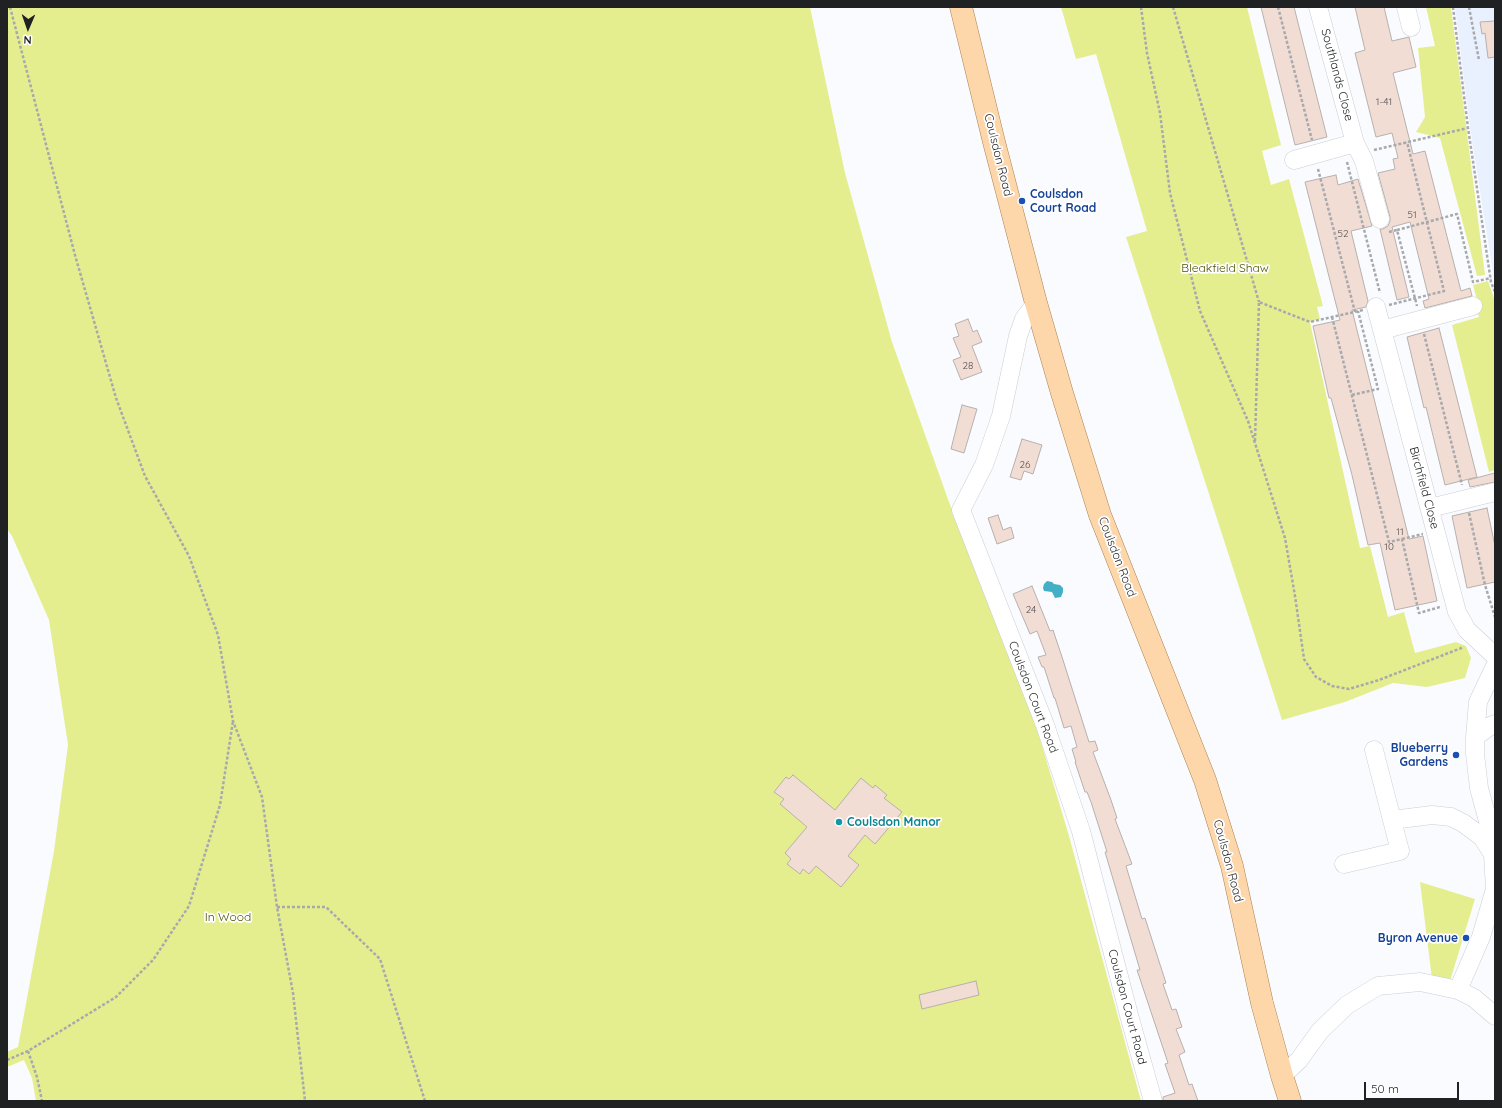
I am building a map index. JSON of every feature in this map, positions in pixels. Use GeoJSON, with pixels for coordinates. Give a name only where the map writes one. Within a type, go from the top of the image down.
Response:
{"type":"FeatureCollection","features":[{"type":"Feature","properties":{"kind":"main road","name":"Coulsdon Road"},"geometry":{"type":"LineString","coordinates":[[961,7],[1036,303],[1100,515],[1205,780],[1232,866],[1262,1003],[1290,1101]]}},
{"type":"Feature","properties":{"kind":"street","name":"Southlands Close"},"geometry":{"type":"LineString","coordinates":[[1318,7],[1352,147],[1364,161],[1380,219]]}},
{"type":"Feature","properties":{"kind":"street"},"geometry":{"type":"LineString","coordinates":[[1406,7],[1411,27]]}},
{"type":"Feature","properties":{"kind":"street"},"geometry":{"type":"LineString","coordinates":[[1294,160],[1352,147]]}},
{"type":"Feature","properties":{"kind":"street","name":"Coulsdon Court Road"},"geometry":{"type":"LineString","coordinates":[[1036,303],[1024,319],[1018,336],[1001,416],[984,465],[961,510],[1045,725],[1080,831],[1153,1101]]}},
{"type":"Feature","properties":{"kind":"street"},"geometry":{"type":"LineString","coordinates":[[1382,330],[1473,306]]}},
{"type":"Feature","properties":{"kind":"street","name":"Birchfield Close"},"geometry":{"type":"LineString","coordinates":[[1380,307],[1382,330],[1436,531],[1462,637],[1495,656]]}},
{"type":"Feature","properties":{"kind":"street"},"geometry":{"type":"LineString","coordinates":[[1430,508],[1495,492]]}},
{"type":"Feature","properties":{"kind":"street"},"geometry":{"type":"LineString","coordinates":[[1458,990],[1481,936],[1495,889],[1492,836],[1479,788],[1474,737],[1478,702],[1493,678]]}},
{"type":"Feature","properties":{"kind":"street"},"geometry":{"type":"LineString","coordinates":[[1474,737],[1495,724]]}},
{"type":"Feature","properties":{"kind":"street"},"geometry":{"type":"LineString","coordinates":[[1344,864],[1400,852],[1374,750]]}},
{"type":"Feature","properties":{"kind":"street"},"geometry":{"type":"LineString","coordinates":[[1392,820],[1432,815],[1451,817],[1463,822],[1482,837],[1493,854]]}},
{"type":"Feature","properties":{"kind":"street"},"geometry":{"type":"LineString","coordinates":[[1282,1076],[1299,1060],[1320,1031],[1347,1005],[1378,986],[1420,982],[1458,990],[1474,998],[1495,1016]]}},
{"type":"Feature","properties":{"kind":"path"},"geometry":{"type":"LineString","coordinates":[[10,7],[75,255],[116,398],[145,476],[189,556],[218,636],[233,721],[262,797],[277,907],[293,993],[305,1101]]}},
{"type":"Feature","properties":{"kind":"path"},"geometry":{"type":"LineString","coordinates":[[1141,7],[1147,53],[1160,113],[1170,193],[1200,311],[1248,421],[1285,538],[1304,659],[1316,677],[1332,686],[1349,689],[1379,680],[1462,637]]}},
{"type":"Feature","properties":{"kind":"path"},"geometry":{"type":"LineString","coordinates":[[1173,7],[1258,302],[1255,444]]}},
{"type":"Feature","properties":{"kind":"path"},"geometry":{"type":"LineString","coordinates":[[1453,7],[1468,128],[1491,278],[1495,292]]}},
{"type":"Feature","properties":{"kind":"path"},"geometry":{"type":"LineString","coordinates":[[1469,7],[1479,60]]}},
{"type":"Feature","properties":{"kind":"path"},"geometry":{"type":"LineString","coordinates":[[1380,307],[1352,147],[1407,142],[1468,128]]}},
{"type":"Feature","properties":{"kind":"path"},"geometry":{"type":"LineString","coordinates":[[1258,302],[1310,322],[1415,299],[1444,291],[1407,142]]}},
{"type":"Feature","properties":{"kind":"path"},"geometry":{"type":"LineString","coordinates":[[1380,219],[1383,233],[1456,214],[1473,282],[1491,278]]}},
{"type":"Feature","properties":{"kind":"path"},"geometry":{"type":"LineString","coordinates":[[1397,230],[1466,499],[1485,585],[1495,617]]}},
{"type":"Feature","properties":{"kind":"path"},"geometry":{"type":"LineString","coordinates":[[1352,395],[1378,388],[1358,312]]}},
{"type":"Feature","properties":{"kind":"path"},"geometry":{"type":"LineString","coordinates":[[1332,317],[1389,542],[1436,531]]}},
{"type":"Feature","properties":{"kind":"path"},"geometry":{"type":"LineString","coordinates":[[1402,539],[1419,613],[1441,607]]}},
{"type":"Feature","properties":{"kind":"path"},"geometry":{"type":"LineString","coordinates":[[7,1060],[28,1051],[116,997],[153,960],[189,906],[220,805],[233,721]]}},
{"type":"Feature","properties":{"kind":"path"},"geometry":{"type":"LineString","coordinates":[[277,907],[326,907],[380,959],[424,1101]]}},
{"type":"Feature","properties":{"kind":"path"},"geometry":{"type":"LineString","coordinates":[[28,1051],[37,1076],[42,1101]]}},
{"type":"Feature","properties":{"kind":"shaded area"},"geometry":{"type":"Polygon","coordinates":[[[1455,7],[1495,7],[1495,285],[1470,128],[1455,7]]]}},
{"type":"Feature","properties":{"kind":"green space","name":"In Wood"},"geometry":{"type":"Polygon","coordinates":[[[7,7],[810,7],[845,173],[892,342],[949,502],[1037,729],[1069,836],[1141,1101],[36,1101],[32,1078],[24,1060],[7,1067],[7,1052],[18,1047],[54,851],[68,745],[49,620],[12,536],[7,529],[7,7]]]}},
{"type":"Feature","properties":{"kind":"green space","name":"Bleakfield Shaw"},"geometry":{"type":"Polygon","coordinates":[[[1061,7],[1247,7],[1281,145],[1262,151],[1271,185],[1289,179],[1323,306],[1317,307],[1320,319],[1310,322],[1360,548],[1370,546],[1388,617],[1404,612],[1415,653],[1456,642],[1466,646],[1471,658],[1465,678],[1427,687],[1393,683],[1345,702],[1282,720],[1126,237],[1147,231],[1096,54],[1076,59],[1061,7]]]}},
{"type":"Feature","properties":{"kind":"green space"},"geometry":{"type":"Polygon","coordinates":[[[1426,7],[1451,7],[1485,275],[1477,276],[1440,138],[1416,132],[1425,117],[1418,48],[1435,46],[1426,7]]]}},
{"type":"Feature","properties":{"kind":"green space"},"geometry":{"type":"Polygon","coordinates":[[[1488,281],[1495,301],[1495,470],[1489,472],[1452,325],[1479,317],[1477,309],[1479,307],[1473,285],[1488,281]]]}},
{"type":"Feature","properties":{"kind":"green space"},"geometry":{"type":"Polygon","coordinates":[[[1420,882],[1475,899],[1450,981],[1432,979],[1420,882]]]}},
{"type":"Feature","properties":{"kind":"water"},"geometry":{"type":"Polygon","coordinates":[[[1047,581],[1060,585],[1063,588],[1061,597],[1055,598],[1052,592],[1044,591],[1044,584],[1047,581]]]}},
{"type":"Feature","properties":{"kind":"building"},"geometry":{"type":"Polygon","coordinates":[[[1261,7],[1294,7],[1327,137],[1295,145],[1261,7]]]}},
{"type":"Feature","properties":{"kind":"building"},"geometry":{"type":"Polygon","coordinates":[[[1355,7],[1384,7],[1392,41],[1409,37],[1416,67],[1393,73],[1413,154],[1425,151],[1461,291],[1470,288],[1472,296],[1425,308],[1423,301],[1429,299],[1410,222],[1392,227],[1409,297],[1397,300],[1380,229],[1388,226],[1390,217],[1378,173],[1395,169],[1393,159],[1398,158],[1392,133],[1376,137],[1355,53],[1365,50],[1355,7]]]}},
{"type":"Feature","properties":{"kind":"building"},"geometry":{"type":"Polygon","coordinates":[[[1495,21],[1495,57],[1488,58],[1485,33],[1482,34],[1480,22],[1495,21]]]}},
{"type":"Feature","properties":{"kind":"building"},"geometry":{"type":"Polygon","coordinates":[[[1336,175],[1338,185],[1358,179],[1372,226],[1351,231],[1368,301],[1366,307],[1352,310],[1409,539],[1423,536],[1437,601],[1395,610],[1380,543],[1368,545],[1352,475],[1331,398],[1329,398],[1313,326],[1340,320],[1305,182],[1336,175]]]}},
{"type":"Feature","properties":{"kind":"building"},"geometry":{"type":"Polygon","coordinates":[[[968,319],[973,332],[977,330],[982,342],[972,346],[982,372],[961,380],[953,360],[961,357],[953,338],[959,336],[955,324],[968,319]]]}},
{"type":"Feature","properties":{"kind":"building"},"geometry":{"type":"Polygon","coordinates":[[[1439,328],[1477,477],[1445,485],[1407,337],[1439,328]]]}},
{"type":"Feature","properties":{"kind":"building"},"geometry":{"type":"Polygon","coordinates":[[[962,405],[977,409],[964,453],[951,449],[962,405]]]}},
{"type":"Feature","properties":{"kind":"building"},"geometry":{"type":"Polygon","coordinates":[[[1022,439],[1042,445],[1033,474],[1024,471],[1021,480],[1010,477],[1022,439]]]}},
{"type":"Feature","properties":{"kind":"building"},"geometry":{"type":"Polygon","coordinates":[[[1495,473],[1495,482],[1470,487],[1468,480],[1495,473]]]}},
{"type":"Feature","properties":{"kind":"building"},"geometry":{"type":"Polygon","coordinates":[[[1487,508],[1495,546],[1495,582],[1467,588],[1452,516],[1487,508]]]}},
{"type":"Feature","properties":{"kind":"building"},"geometry":{"type":"Polygon","coordinates":[[[998,515],[1003,530],[1011,527],[1014,538],[997,544],[988,518],[998,515]]]}},
{"type":"Feature","properties":{"kind":"building"},"geometry":{"type":"Polygon","coordinates":[[[1032,586],[1050,631],[1053,630],[1089,742],[1095,741],[1098,750],[1093,752],[1117,818],[1115,819],[1132,864],[1126,866],[1142,919],[1145,918],[1166,983],[1163,984],[1172,1010],[1176,1009],[1182,1027],[1176,1029],[1185,1052],[1179,1055],[1189,1085],[1192,1084],[1198,1101],[1163,1101],[1163,1097],[1175,1093],[1165,1064],[1168,1063],[1137,970],[1140,970],[1105,852],[1107,852],[1091,802],[1087,792],[1085,792],[1075,762],[1072,749],[1077,747],[1071,726],[1064,728],[1044,667],[1042,667],[1038,657],[1046,655],[1037,631],[1030,634],[1013,594],[1032,586]]]}},
{"type":"Feature","properties":{"kind":"building","name":"Coulsdon Manor"},"geometry":{"type":"Polygon","coordinates":[[[793,775],[835,810],[861,778],[873,788],[875,785],[887,795],[884,798],[902,812],[875,844],[865,835],[848,856],[859,865],[841,887],[816,866],[809,874],[803,869],[800,874],[787,864],[791,859],[785,853],[807,827],[780,804],[784,799],[774,792],[786,777],[789,779],[793,775]]]}},
{"type":"Feature","properties":{"kind":"building"},"geometry":{"type":"Polygon","coordinates":[[[976,981],[979,995],[922,1009],[919,995],[976,981]]]}},
{"type":"Feature","properties":{"kind":"place","name":"Coulsdon Court Road"},"geometry":{"type":"Point","coordinates":[1022,201]}},
{"type":"Feature","properties":{"kind":"place","name":"Blueberry Gardens"},"geometry":{"type":"Point","coordinates":[1456,755]}},
{"type":"Feature","properties":{"kind":"place","name":"Coulsdon Manor"},"geometry":{"type":"Point","coordinates":[839,822]}},
{"type":"Feature","properties":{"kind":"place","name":"Byron Avenue"},"geometry":{"type":"Point","coordinates":[1466,938]}}]}
